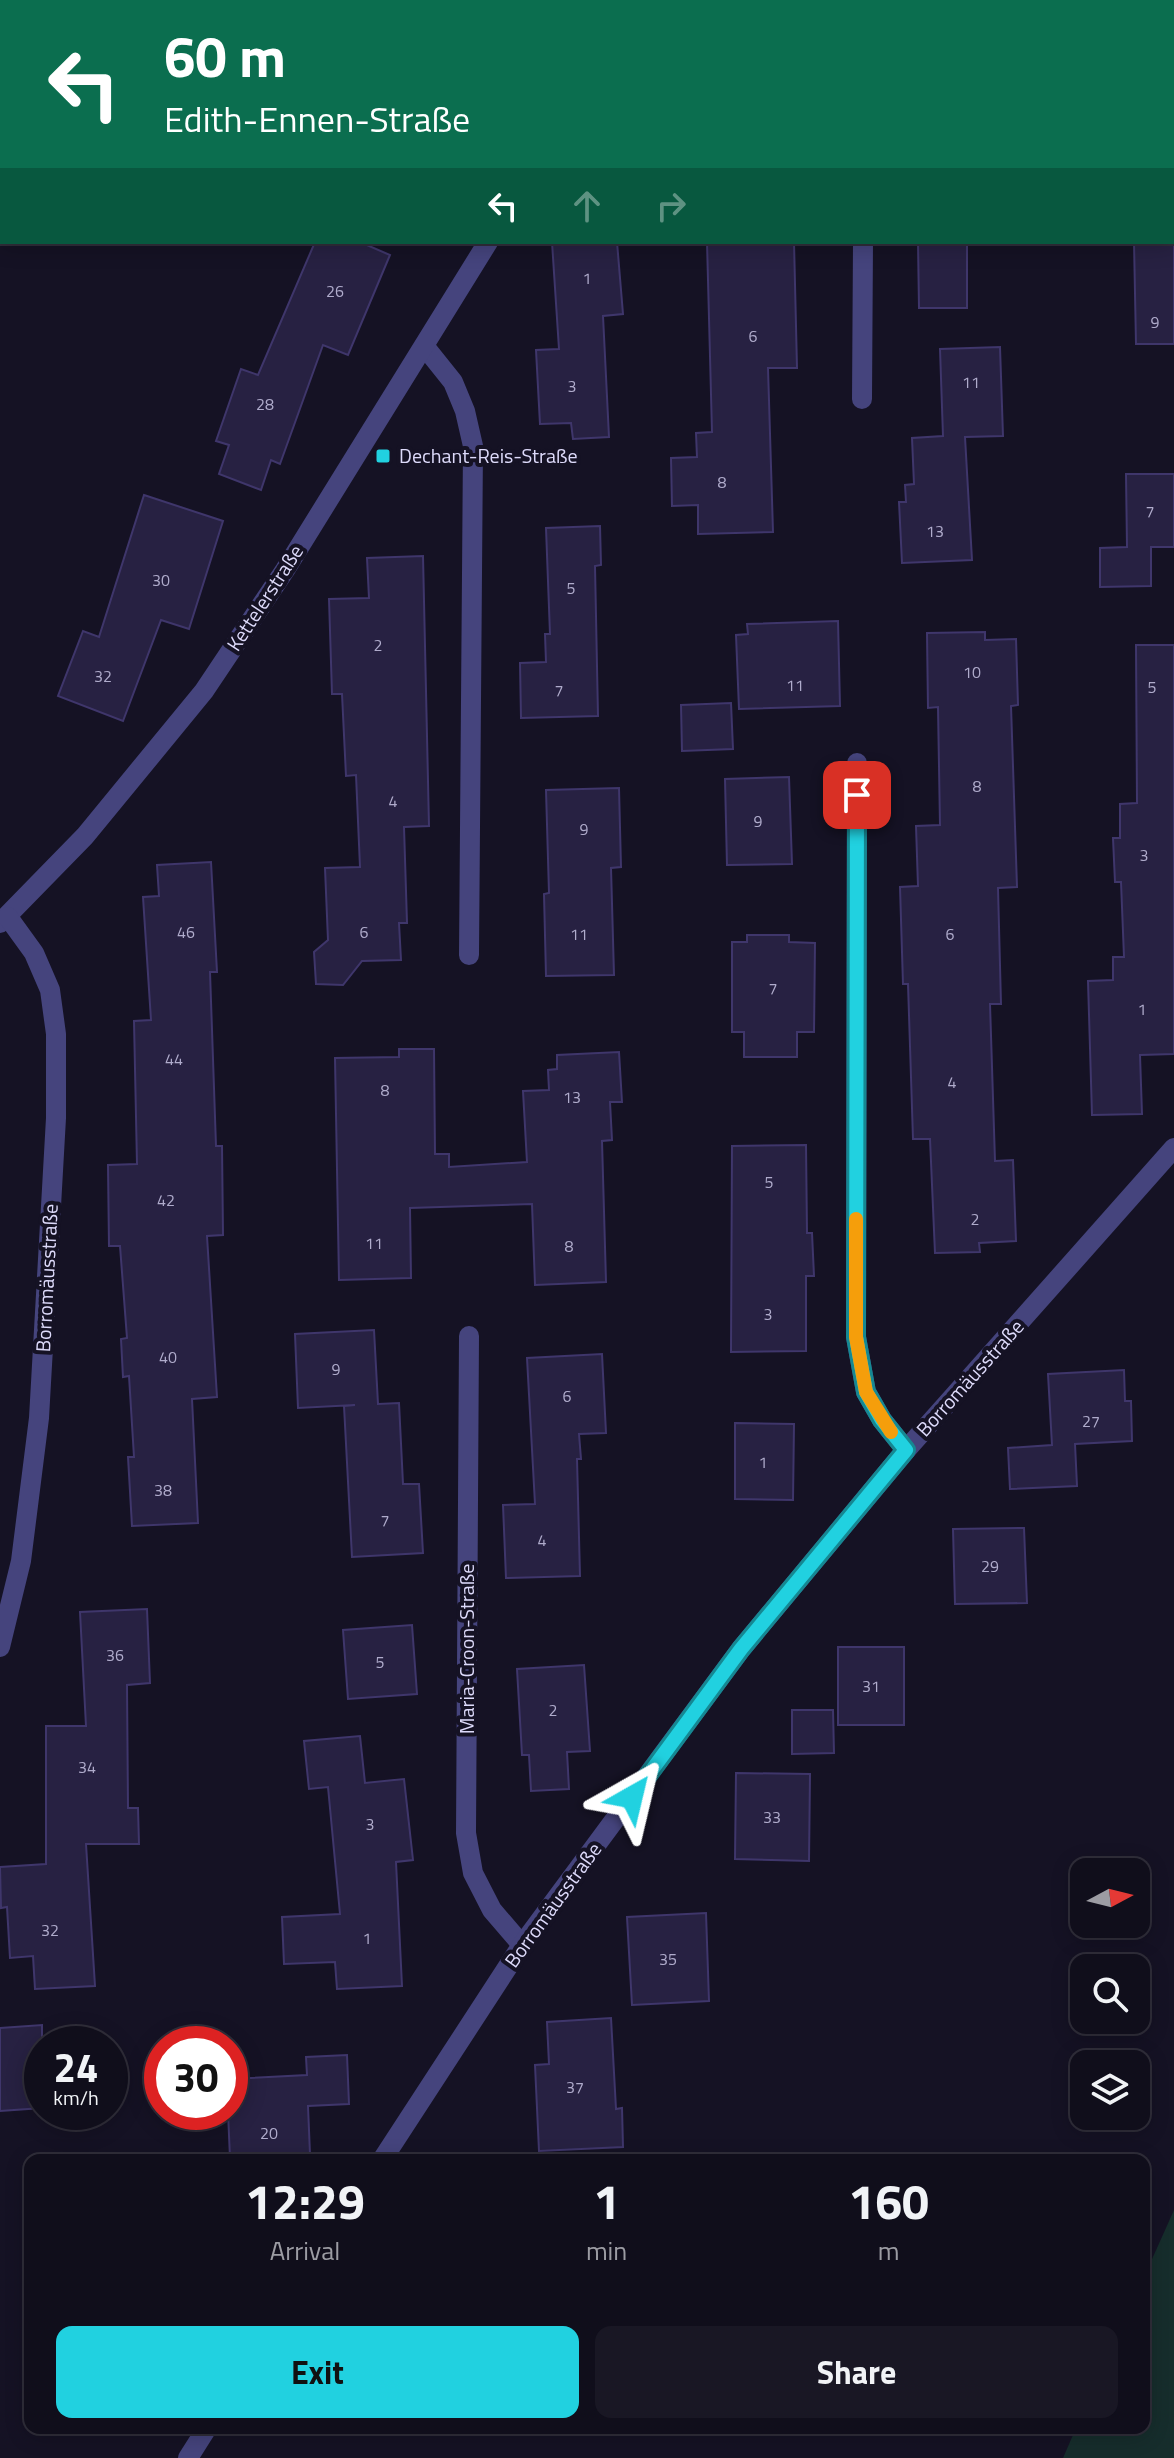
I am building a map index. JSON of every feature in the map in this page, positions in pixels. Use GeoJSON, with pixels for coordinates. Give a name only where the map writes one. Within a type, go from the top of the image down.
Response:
{"type":"FeatureCollection","features":[{"type":"Feature","properties":{"kind":"street","name":"Kettelerstraße"},"geometry":{"type":"LineString","coordinates":[[4,920],[85,836],[204,691],[285,570],[487,244]]}},
{"type":"Feature","properties":{"kind":"street"},"geometry":{"type":"LineString","coordinates":[[862,399],[863,244]]}},
{"type":"Feature","properties":{"kind":"street"},"geometry":{"type":"LineString","coordinates":[[425,347],[453,382],[465,411],[473,446],[469,955]]}},
{"type":"Feature","properties":{"kind":"street"},"geometry":{"type":"LineString","coordinates":[[857,763],[856,1337],[866,1392],[882,1420],[906,1450]]}},
{"type":"Feature","properties":{"kind":"street","name":"Borromäusstraße"},"geometry":{"type":"LineString","coordinates":[[0,1647],[21,1561],[39,1418],[56,1118],[56,1034],[50,990],[34,953],[4,920]]}},
{"type":"Feature","properties":{"kind":"street","name":"Borromäusstraße"},"geometry":{"type":"LineString","coordinates":[[386,2154],[522,1945],[741,1649],[906,1450],[1174,1148]]}},
{"type":"Feature","properties":{"kind":"street","name":"Maria-Croon-Straße"},"geometry":{"type":"LineString","coordinates":[[469,1336],[466,1833],[473,1873],[492,1910],[522,1945]]}},
{"type":"Feature","properties":{"kind":"street"},"geometry":{"type":"LineString","coordinates":[[188,2458],[203,2434]]}},
{"type":"Feature","properties":{"kind":"green space"},"geometry":{"type":"Polygon","coordinates":[[[1174,2210],[1174,2458],[1063,2458],[1073,2434],[1150,2434],[1150,2264],[1174,2210]]]}},
{"type":"Feature","properties":{"kind":"building"},"geometry":{"type":"Polygon","coordinates":[[[314,244],[365,244],[390,255],[348,355],[323,345],[280,464],[271,460],[261,490],[219,474],[229,445],[216,441],[241,369],[258,375],[314,244]]]}},
{"type":"Feature","properties":{"kind":"building"},"geometry":{"type":"Polygon","coordinates":[[[552,244],[617,244],[623,314],[603,316],[609,437],[573,439],[571,423],[540,424],[536,350],[559,349],[552,244]]]}},
{"type":"Feature","properties":{"kind":"building"},"geometry":{"type":"Polygon","coordinates":[[[707,244],[794,244],[797,368],[768,368],[773,532],[698,534],[698,505],[672,506],[671,458],[697,457],[696,433],[712,432],[707,244]]]}},
{"type":"Feature","properties":{"kind":"building"},"geometry":{"type":"Polygon","coordinates":[[[918,244],[967,244],[967,308],[919,308],[918,244]]]}},
{"type":"Feature","properties":{"kind":"building"},"geometry":{"type":"Polygon","coordinates":[[[1134,244],[1174,244],[1174,344],[1136,344],[1134,244]]]}},
{"type":"Feature","properties":{"kind":"building"},"geometry":{"type":"Polygon","coordinates":[[[1000,347],[1003,436],[965,437],[972,560],[902,563],[899,502],[906,502],[905,485],[914,484],[912,438],[943,436],[940,349],[1000,347]]]}},
{"type":"Feature","properties":{"kind":"building"},"geometry":{"type":"Polygon","coordinates":[[[1126,474],[1174,474],[1174,547],[1151,547],[1151,586],[1100,587],[1100,548],[1127,547],[1126,474]]]}},
{"type":"Feature","properties":{"kind":"building"},"geometry":{"type":"Polygon","coordinates":[[[144,495],[223,521],[189,629],[161,620],[123,721],[58,696],[83,631],[99,637],[144,495]]]}},
{"type":"Feature","properties":{"kind":"building"},"geometry":{"type":"Polygon","coordinates":[[[600,526],[601,565],[595,566],[598,716],[521,718],[520,663],[546,662],[545,634],[550,634],[546,528],[600,526]]]}},
{"type":"Feature","properties":{"kind":"building"},"geometry":{"type":"Polygon","coordinates":[[[423,556],[429,826],[404,827],[407,923],[399,923],[401,960],[362,961],[343,985],[316,984],[314,952],[328,940],[325,868],[360,867],[356,775],[346,776],[342,694],[332,694],[329,599],[369,598],[367,558],[423,556]]]}},
{"type":"Feature","properties":{"kind":"building"},"geometry":{"type":"Polygon","coordinates":[[[838,621],[840,706],[739,709],[736,635],[748,634],[747,624],[838,621]]]}},
{"type":"Feature","properties":{"kind":"building"},"geometry":{"type":"Polygon","coordinates":[[[985,632],[985,640],[1016,639],[1018,705],[1011,706],[1017,887],[998,888],[1001,1004],[990,1004],[995,1161],[1013,1160],[1016,1241],[979,1243],[980,1252],[935,1253],[930,1139],[913,1139],[908,984],[903,984],[900,887],[918,886],[916,826],[940,825],[938,707],[928,708],[927,633],[985,632]]]}},
{"type":"Feature","properties":{"kind":"building"},"geometry":{"type":"Polygon","coordinates":[[[1136,645],[1174,645],[1174,1054],[1140,1055],[1142,1114],[1092,1115],[1088,981],[1113,980],[1113,957],[1124,957],[1121,882],[1115,882],[1113,838],[1120,838],[1120,804],[1137,803],[1136,645]]]}},
{"type":"Feature","properties":{"kind":"building"},"geometry":{"type":"Polygon","coordinates":[[[731,703],[733,749],[682,751],[681,705],[731,703]]]}},
{"type":"Feature","properties":{"kind":"building"},"geometry":{"type":"Polygon","coordinates":[[[789,777],[792,864],[727,865],[725,779],[789,777]]]}},
{"type":"Feature","properties":{"kind":"building"},"geometry":{"type":"Polygon","coordinates":[[[619,788],[621,867],[611,868],[614,975],[546,976],[544,894],[549,893],[546,790],[619,788]]]}},
{"type":"Feature","properties":{"kind":"building"},"geometry":{"type":"Polygon","coordinates":[[[211,862],[217,972],[210,972],[216,1146],[222,1146],[223,1235],[207,1236],[217,1397],[192,1399],[198,1523],[132,1526],[128,1457],[134,1457],[129,1376],[123,1377],[121,1339],[127,1338],[120,1246],[109,1246],[108,1165],[137,1164],[134,1021],[151,1020],[143,897],[159,896],[157,865],[211,862]]]}},
{"type":"Feature","properties":{"kind":"building"},"geometry":{"type":"Polygon","coordinates":[[[747,935],[789,935],[789,942],[815,943],[814,1032],[797,1032],[797,1057],[744,1057],[744,1032],[732,1032],[732,942],[747,942],[747,935]]]}},
{"type":"Feature","properties":{"kind":"building"},"geometry":{"type":"Polygon","coordinates":[[[399,1049],[434,1049],[435,1154],[449,1154],[449,1167],[527,1162],[523,1091],[549,1090],[548,1070],[557,1069],[557,1055],[619,1052],[622,1102],[610,1102],[612,1140],[602,1141],[606,1282],[535,1285],[532,1204],[410,1208],[411,1278],[339,1280],[335,1058],[399,1057],[399,1049]]]}},
{"type":"Feature","properties":{"kind":"building"},"geometry":{"type":"Polygon","coordinates":[[[806,1145],[807,1233],[812,1233],[814,1276],[806,1276],[806,1351],[731,1352],[732,1146],[806,1145]]]}},
{"type":"Feature","properties":{"kind":"building"},"geometry":{"type":"Polygon","coordinates":[[[374,1330],[378,1404],[399,1403],[403,1484],[419,1484],[423,1553],[352,1557],[344,1406],[355,1405],[298,1408],[295,1334],[374,1330]]]}},
{"type":"Feature","properties":{"kind":"building"},"geometry":{"type":"Polygon","coordinates":[[[602,1354],[606,1433],[579,1434],[580,1576],[506,1578],[503,1505],[535,1504],[527,1358],[602,1354]]]}},
{"type":"Feature","properties":{"kind":"building"},"geometry":{"type":"Polygon","coordinates":[[[1124,1370],[1125,1401],[1131,1401],[1132,1441],[1075,1444],[1077,1486],[1010,1489],[1008,1448],[1052,1445],[1048,1374],[1124,1370]]]}},
{"type":"Feature","properties":{"kind":"building"},"geometry":{"type":"Polygon","coordinates":[[[735,1423],[794,1424],[793,1500],[735,1499],[735,1423]]]}},
{"type":"Feature","properties":{"kind":"building"},"geometry":{"type":"Polygon","coordinates":[[[1024,1528],[1027,1603],[955,1604],[953,1529],[1024,1528]]]}},
{"type":"Feature","properties":{"kind":"building"},"geometry":{"type":"Polygon","coordinates":[[[147,1609],[150,1683],[127,1685],[128,1808],[138,1808],[139,1844],[86,1844],[95,1986],[35,1989],[33,1956],[10,1958],[7,1907],[1,1908],[0,1867],[46,1864],[46,1726],[86,1726],[80,1612],[147,1609]]]}},
{"type":"Feature","properties":{"kind":"building"},"geometry":{"type":"Polygon","coordinates":[[[412,1625],[417,1694],[348,1699],[343,1630],[412,1625]]]}},
{"type":"Feature","properties":{"kind":"building"},"geometry":{"type":"Polygon","coordinates":[[[838,1647],[904,1647],[904,1725],[838,1725],[838,1647]]]}},
{"type":"Feature","properties":{"kind":"building"},"geometry":{"type":"Polygon","coordinates":[[[584,1665],[590,1751],[567,1752],[569,1789],[531,1791],[529,1755],[522,1755],[517,1669],[584,1665]]]}},
{"type":"Feature","properties":{"kind":"building"},"geometry":{"type":"Polygon","coordinates":[[[792,1710],[833,1710],[834,1753],[792,1754],[792,1710]]]}},
{"type":"Feature","properties":{"kind":"building"},"geometry":{"type":"Polygon","coordinates":[[[360,1736],[365,1783],[404,1779],[413,1860],[396,1862],[402,1986],[337,1989],[335,1962],[284,1964],[282,1917],[340,1914],[328,1787],[309,1789],[304,1741],[360,1736]]]}},
{"type":"Feature","properties":{"kind":"building"},"geometry":{"type":"Polygon","coordinates":[[[736,1773],[810,1774],[809,1861],[735,1859],[736,1773]]]}},
{"type":"Feature","properties":{"kind":"building"},"geometry":{"type":"Polygon","coordinates":[[[706,1913],[709,2001],[632,2005],[627,1917],[706,1913]]]}},
{"type":"Feature","properties":{"kind":"building"},"geometry":{"type":"Polygon","coordinates":[[[611,2018],[616,2109],[622,2108],[623,2147],[539,2151],[535,2065],[549,2064],[547,2022],[611,2018]]]}},
{"type":"Feature","properties":{"kind":"building"},"geometry":{"type":"Polygon","coordinates":[[[24,2026],[24,2109],[0,2111],[0,2028],[24,2026]]]}},
{"type":"Feature","properties":{"kind":"building"},"geometry":{"type":"Polygon","coordinates":[[[347,2055],[349,2104],[308,2106],[310,2154],[230,2154],[229,2130],[248,2130],[248,2078],[307,2075],[306,2057],[347,2055]]]}},
{"type":"Feature","properties":{"kind":"slow traffic"},"geometry":{"type":"LineString","coordinates":[[856,1219],[856,1337],[866,1392],[891,1432]]}},
{"type":"Feature","properties":{"kind":"place","name":"Dechant-Reis-Straße"},"geometry":{"type":"Point","coordinates":[383,456]}},
{"type":"Feature","properties":{"kind":"route"},"geometry":{"type":"LineString","coordinates":[[632,1797],[741,1649],[906,1450],[882,1420],[866,1392],[856,1337],[857,795]]}}]}
